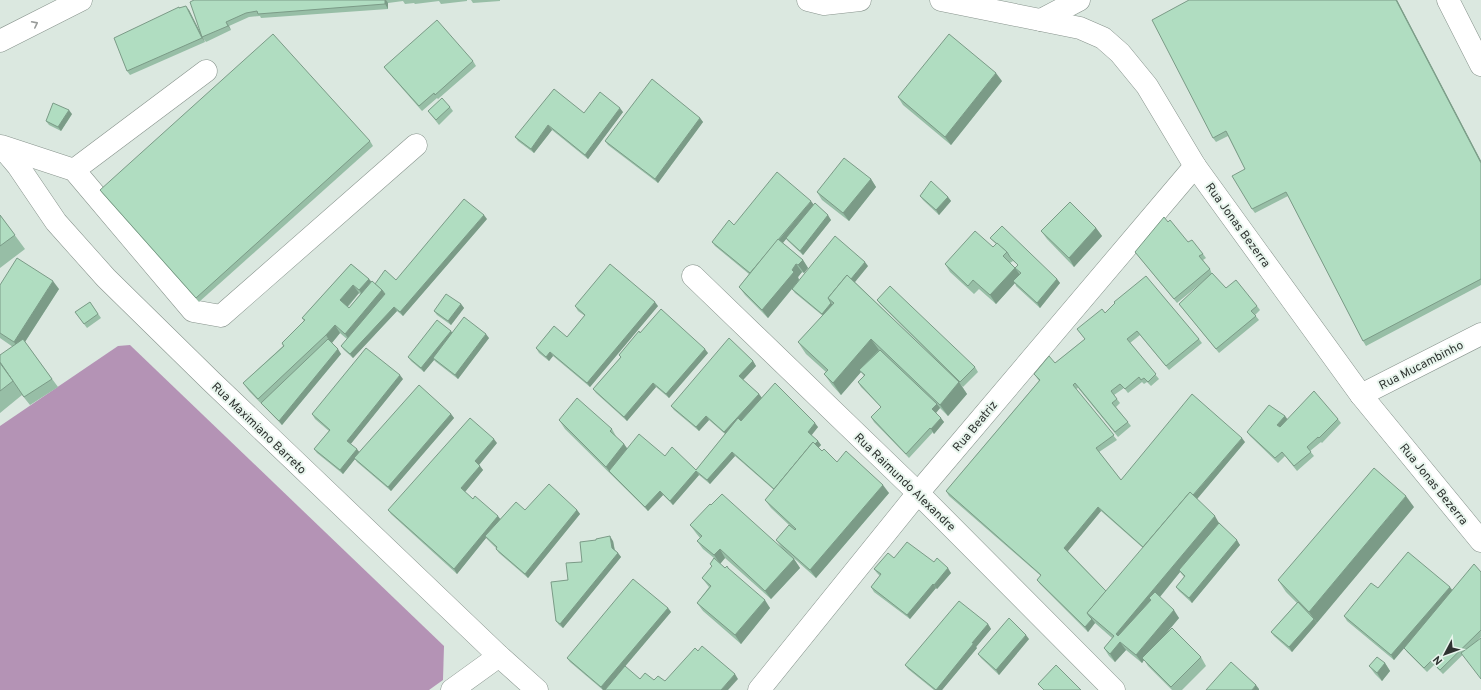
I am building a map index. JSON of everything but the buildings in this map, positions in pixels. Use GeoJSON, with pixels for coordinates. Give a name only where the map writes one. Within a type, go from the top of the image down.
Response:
{"type":"FeatureCollection","features":[{"type":"Feature","properties":{"kind":"main road"},"geometry":{"type":"LineString","coordinates":[[0,41],[82,0]]}},
{"type":"Feature","properties":{"kind":"main road"},"geometry":{"type":"LineString","coordinates":[[808,0],[824,4],[860,0]]}},
{"type":"Feature","properties":{"kind":"main road","name":"Rua Jonas Bezerra"},"geometry":{"type":"LineString","coordinates":[[941,0],[1080,28],[1103,38],[1120,53],[1147,86],[1195,166],[1360,395],[1481,541]]}},
{"type":"Feature","properties":{"kind":"main road"},"geometry":{"type":"LineString","coordinates":[[1041,20],[1079,0]]}},
{"type":"Feature","properties":{"kind":"main road"},"geometry":{"type":"LineString","coordinates":[[1448,0],[1481,65]]}},
{"type":"Feature","properties":{"kind":"main road"},"geometry":{"type":"LineString","coordinates":[[74,170],[206,71]]}},
{"type":"Feature","properties":{"kind":"main road"},"geometry":{"type":"LineString","coordinates":[[1,146],[74,170],[193,311],[221,316],[416,145]]}},
{"type":"Feature","properties":{"kind":"main road","name":"Rua Maximiano Barreto"},"geometry":{"type":"LineString","coordinates":[[1,146],[18,166],[56,222],[106,278],[216,387],[499,656],[538,690]]}},
{"type":"Feature","properties":{"kind":"main road","name":"Rua Beatriz"},"geometry":{"type":"LineString","coordinates":[[759,690],[918,493],[1195,166]]}},
{"type":"Feature","properties":{"kind":"main road","name":"Rua Raimundo Alexandre"},"geometry":{"type":"LineString","coordinates":[[694,276],[918,493],[1114,690]]}},
{"type":"Feature","properties":{"kind":"main road","name":"Rua Mucambinho"},"geometry":{"type":"LineString","coordinates":[[1360,395],[1481,334]]}},
{"type":"Feature","properties":{"kind":"main road"},"geometry":{"type":"LineString","coordinates":[[452,690],[499,656]]}},
{"type":"Feature","properties":{"kind":"shaded area"},"geometry":{"type":"Polygon","coordinates":[[[130,345],[444,646],[443,680],[429,690],[0,690],[0,426],[118,346],[130,345]]]}}]}
